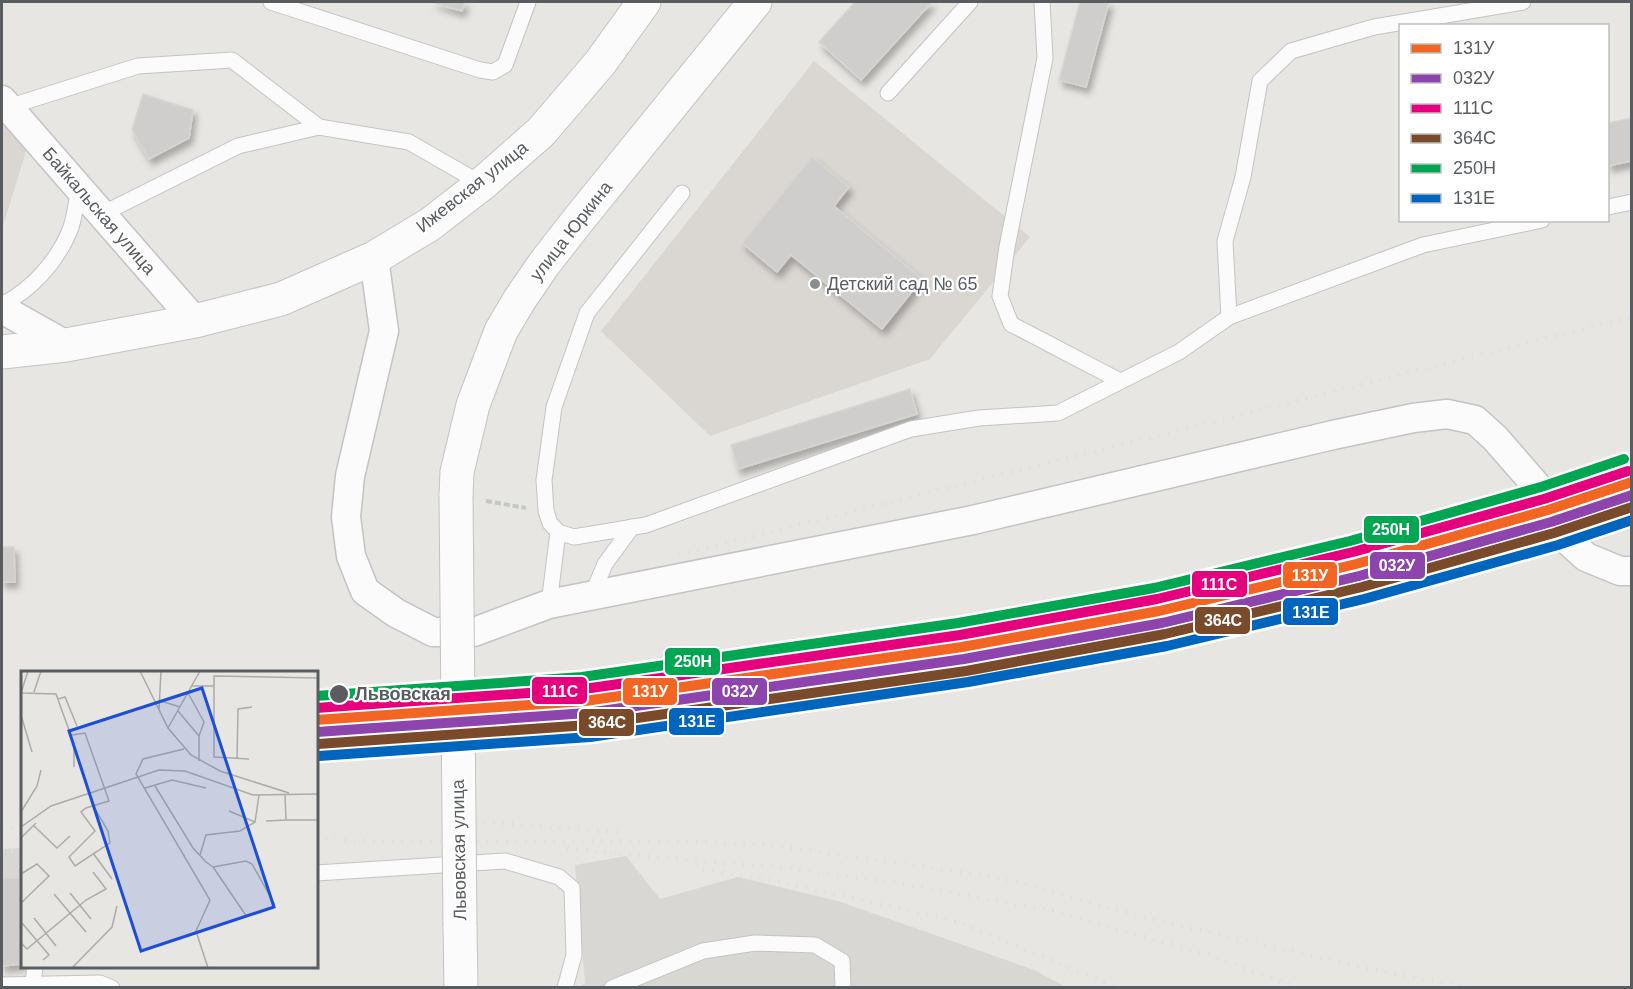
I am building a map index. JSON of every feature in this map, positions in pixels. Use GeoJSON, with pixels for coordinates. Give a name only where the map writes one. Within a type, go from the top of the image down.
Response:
{"type":"FeatureCollection","features":[{"type":"Feature","properties":{"kind":"main road","name":"Ижевская улица"},"geometry":{"type":"LineString","coordinates":[[2,352],[66,345],[195,321],[281,299],[374,258],[429,225],[482,184],[541,132],[600,63],[644,2]]}},
{"type":"Feature","properties":{"kind":"main road","name":"улица Юркина"},"geometry":{"type":"LineString","coordinates":[[456,496],[457,472],[473,405],[501,331],[520,299],[572,228],[755,2]]}},
{"type":"Feature","properties":{"kind":"main road","name":"Львовская улица"},"geometry":{"type":"LineString","coordinates":[[456,496],[461,987]]}},
{"type":"Feature","properties":{"kind":"street","name":"Байкальская улица"},"geometry":{"type":"LineString","coordinates":[[4,103],[195,321]]}},
{"type":"Feature","properties":{"kind":"street"},"geometry":{"type":"LineString","coordinates":[[374,258],[384,332],[350,476],[346,517],[351,556],[365,591],[396,614],[433,632],[474,632],[549,604],[974,520],[1333,435],[1413,418],[1448,414],[1475,420],[1495,438],[1541,491],[1555,529],[1586,557],[1620,571],[1632,571]]}},
{"type":"Feature","properties":{"kind":"street"},"geometry":{"type":"LineString","coordinates":[[2,307],[66,345]]}},
{"type":"Feature","properties":{"kind":"lane"},"geometry":{"type":"LineString","coordinates":[[271,2],[480,70],[493,72],[505,65],[528,2]]}},
{"type":"Feature","properties":{"kind":"lane"},"geometry":{"type":"LineString","coordinates":[[888,93],[970,2]]}},
{"type":"Feature","properties":{"kind":"lane"},"geometry":{"type":"LineString","coordinates":[[1042,2],[1045,58],[1007,247],[1000,296],[1011,324],[1120,381]]}},
{"type":"Feature","properties":{"kind":"lane"},"geometry":{"type":"LineString","coordinates":[[1229,317],[1225,241],[1243,177],[1260,81],[1291,51],[1374,27],[1522,2]]}},
{"type":"Feature","properties":{"kind":"lane"},"geometry":{"type":"LineString","coordinates":[[4,103],[138,66],[232,60],[319,127]]}},
{"type":"Feature","properties":{"kind":"lane"},"geometry":{"type":"LineString","coordinates":[[102,214],[238,147],[319,127],[409,142],[482,184]]}},
{"type":"Feature","properties":{"kind":"lane"},"geometry":{"type":"LineString","coordinates":[[2,307],[40,276],[59,253],[71,228],[79,189]]}},
{"type":"Feature","properties":{"kind":"lane"},"geometry":{"type":"LineString","coordinates":[[682,193],[587,313],[554,407],[544,480],[546,511],[550,523],[558,532],[574,537],[646,525],[911,429],[979,418],[1058,413],[1179,352],[1229,317],[1423,245],[1532,222]]}},
{"type":"Feature","properties":{"kind":"lane"},"geometry":{"type":"LineString","coordinates":[[1609,207],[1632,202]]}},
{"type":"Feature","properties":{"kind":"lane"},"geometry":{"type":"LineString","coordinates":[[592,596],[605,564],[632,527]]}},
{"type":"Feature","properties":{"kind":"lane"},"geometry":{"type":"LineString","coordinates":[[549,604],[558,532]]}},
{"type":"Feature","properties":{"kind":"lane"},"geometry":{"type":"LineString","coordinates":[[318,873],[505,861],[559,877],[572,888],[574,955],[565,987]]}},
{"type":"Feature","properties":{"kind":"lane"},"geometry":{"type":"LineString","coordinates":[[612,987],[703,951],[755,944],[815,945],[842,961],[843,987]]}},
{"type":"Feature","properties":{"kind":"lane"},"geometry":{"type":"LineString","coordinates":[[33,983],[35,968]]}},
{"type":"Feature","properties":{"kind":"lane"},"geometry":{"type":"LineString","coordinates":[[2,985],[100,983],[112,987]]}},
{"type":"Feature","properties":{"kind":"path"},"geometry":{"type":"LineString","coordinates":[[456,496],[546,511]]}},
{"type":"Feature","properties":{"kind":"shaded area","name":"Детский сад № 65"},"geometry":{"type":"Polygon","coordinates":[[[814,61],[1030,237],[930,359],[710,436],[601,331],[814,61]]]}},
{"type":"Feature","properties":{"kind":"shaded area"},"geometry":{"type":"Polygon","coordinates":[[[2,123],[27,148],[2,229],[2,123]]]}},
{"type":"Feature","properties":{"kind":"shaded area"},"geometry":{"type":"Polygon","coordinates":[[[21,848],[21,949],[2,951],[2,849],[21,848]]]}},
{"type":"Feature","properties":{"kind":"shaded area"},"geometry":{"type":"Polygon","coordinates":[[[626,856],[660,899],[738,877],[838,901],[1034,970],[1066,987],[580,987],[585,983],[575,865],[626,856]]]}},
{"type":"Feature","properties":{"kind":"building"},"geometry":{"type":"Polygon","coordinates":[[[432,2],[465,2],[462,11],[432,2]]]}},
{"type":"Feature","properties":{"kind":"building"},"geometry":{"type":"Polygon","coordinates":[[[855,2],[932,2],[861,80],[819,42],[855,2]]]}},
{"type":"Feature","properties":{"kind":"building"},"geometry":{"type":"Polygon","coordinates":[[[1080,2],[1109,2],[1086,87],[1059,80],[1080,2]]]}},
{"type":"Feature","properties":{"kind":"building"},"geometry":{"type":"Polygon","coordinates":[[[143,94],[193,110],[189,138],[149,159],[132,130],[143,94]]]}},
{"type":"Feature","properties":{"kind":"building"},"geometry":{"type":"Polygon","coordinates":[[[1632,118],[1632,161],[1609,166],[1609,123],[1632,118]]]}},
{"type":"Feature","properties":{"kind":"building"},"geometry":{"type":"Polygon","coordinates":[[[812,157],[849,187],[834,206],[922,279],[882,329],[791,255],[777,272],[742,243],[812,157]]]}},
{"type":"Feature","properties":{"kind":"building"},"geometry":{"type":"Polygon","coordinates":[[[910,389],[917,414],[738,469],[731,445],[910,389]]]}},
{"type":"Feature","properties":{"kind":"building"},"geometry":{"type":"Polygon","coordinates":[[[2,547],[14,547],[15,582],[2,582],[2,547]]]}},
{"type":"Feature","properties":{"kind":"building"},"geometry":{"type":"Polygon","coordinates":[[[20,878],[21,964],[2,966],[2,879],[20,878]]]}},
{"type":"Feature","properties":{"kind":"railway"},"geometry":{"type":"LineString","coordinates":[[679,555],[1632,317]]}},
{"type":"Feature","properties":{"kind":"railway"},"geometry":{"type":"LineString","coordinates":[[474,821],[624,833]]}},
{"type":"Feature","properties":{"kind":"railway"},"geometry":{"type":"LineString","coordinates":[[2,828],[21,828]]}},
{"type":"Feature","properties":{"kind":"railway"},"geometry":{"type":"LineString","coordinates":[[318,839],[401,842],[626,841],[764,844],[1002,878],[1159,921],[1402,976],[1481,988]]}},
{"type":"Feature","properties":{"kind":"railway"},"geometry":{"type":"LineString","coordinates":[[567,848],[617,854]]}},
{"type":"Feature","properties":{"kind":"railway"},"geometry":{"type":"LineString","coordinates":[[2,851],[21,850]]}},
{"type":"Feature","properties":{"kind":"railway"},"geometry":{"type":"LineString","coordinates":[[610,853],[787,868],[898,883],[1049,910],[1217,957],[1297,988]]}},
{"type":"Feature","properties":{"kind":"railway"},"geometry":{"type":"LineString","coordinates":[[703,869],[784,883],[955,921],[1119,988]]}},
{"type":"Feature","properties":{"kind":"transit line","name":"250Н"},"geometry":{"type":"LineString","coordinates":[[318,696],[582,677],[958,623],[1154,588],[1350,541],[1541,487],[1624,459]]}},
{"type":"Feature","properties":{"kind":"transit line","name":"111С"},"geometry":{"type":"LineString","coordinates":[[318,708],[584,689],[960,635],[1157,599],[1353,552],[1544,499],[1628,471]]}},
{"type":"Feature","properties":{"kind":"transit line","name":"131У"},"geometry":{"type":"LineString","coordinates":[[318,720],[585,701],[962,647],[1159,611],[1356,564],[1548,510],[1632,482]]}},
{"type":"Feature","properties":{"kind":"transit line","name":"032У"},"geometry":{"type":"LineString","coordinates":[[318,732],[587,713],[964,659],[1162,623],[1359,576],[1551,522],[1632,495]]}},
{"type":"Feature","properties":{"kind":"transit line","name":"364С"},"geometry":{"type":"LineString","coordinates":[[318,744],[588,725],[966,671],[1165,634],[1362,587],[1554,533],[1632,507]]}},
{"type":"Feature","properties":{"kind":"transit line","name":"131Е"},"geometry":{"type":"LineString","coordinates":[[319,756],[590,737],[968,682],[1167,646],[1364,599],[1558,545],[1632,520]]}},
{"type":"Feature","properties":{"kind":"place","name":"Детский сад № 65"},"geometry":{"type":"Point","coordinates":[815,284]}},
{"type":"Feature","properties":{"kind":"place","name":"Львовская"},"geometry":{"type":"Point","coordinates":[339,694]}}]}
